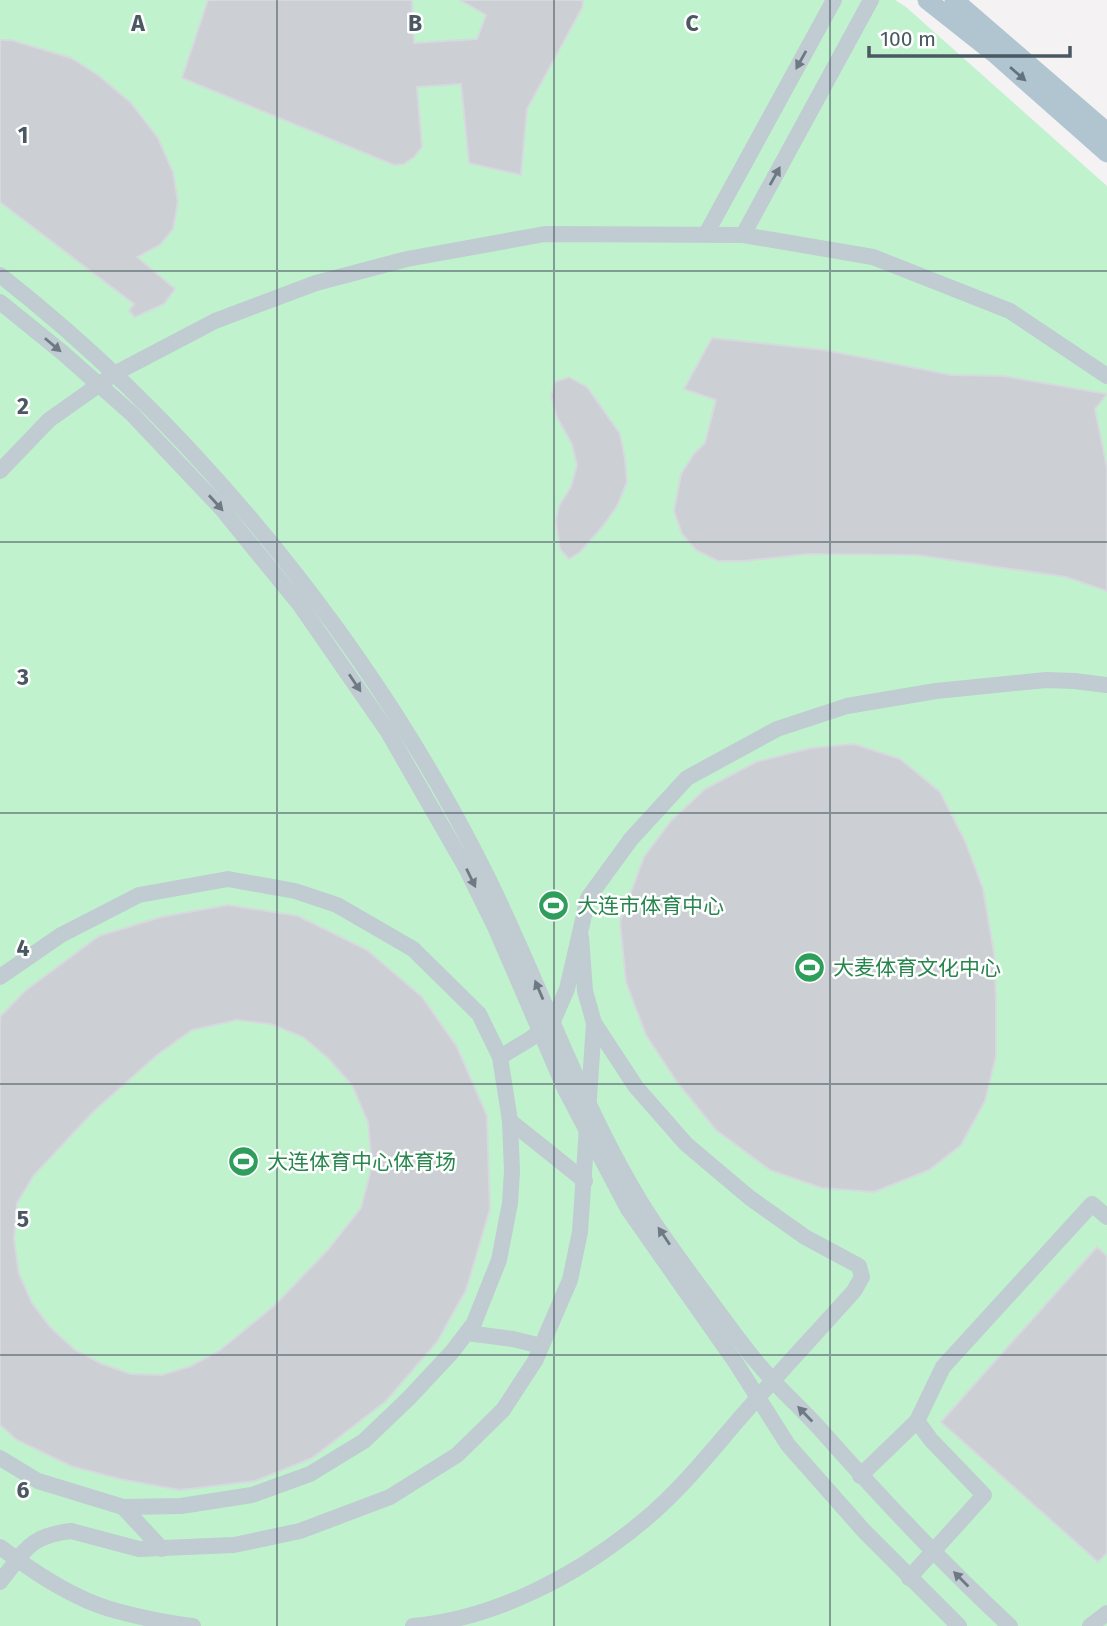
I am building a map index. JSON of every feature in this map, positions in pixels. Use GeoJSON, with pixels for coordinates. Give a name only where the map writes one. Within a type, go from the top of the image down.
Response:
{"type":"FeatureCollection","features":[{"type":"Feature","properties":{"kind":"main road"},"geometry":{"type":"LineString","coordinates":[[927,0],[994,53],[1107,153]]}},
{"type":"Feature","properties":{"kind":"main road"},"geometry":{"type":"LineString","coordinates":[[954,0],[1107,132]]}},
{"type":"Feature","properties":{"kind":"street"},"geometry":{"type":"LineString","coordinates":[[706,234],[834,0]]}},
{"type":"Feature","properties":{"kind":"street"},"geometry":{"type":"LineString","coordinates":[[743,235],[871,0]]}},
{"type":"Feature","properties":{"kind":"street"},"geometry":{"type":"LineString","coordinates":[[0,471],[49,420],[114,374],[215,321],[316,283],[407,260],[545,234],[743,235],[873,257],[1010,311],[1107,376]]}},
{"type":"Feature","properties":{"kind":"street"},"geometry":{"type":"LineString","coordinates":[[0,275],[79,340],[185,446],[314,598],[401,725],[486,873],[603,1136],[642,1203],[749,1353],[932,1552],[1010,1626]]}},
{"type":"Feature","properties":{"kind":"street"},"geometry":{"type":"LineString","coordinates":[[0,302],[99,385],[174,457],[262,557],[300,605],[388,732],[466,868],[496,929],[565,1088],[628,1209],[788,1445],[908,1578],[959,1626]]}},
{"type":"Feature","properties":{"kind":"street"},"geometry":{"type":"LineString","coordinates":[[500,1057],[530,1040],[553,1021],[567,989],[588,898],[631,839],[687,778],[777,729],[847,706],[936,691],[1046,680],[1107,685]]}},
{"type":"Feature","properties":{"kind":"street"},"geometry":{"type":"LineString","coordinates":[[0,978],[61,935],[139,895],[228,880],[295,891],[337,905],[413,948],[479,1014],[500,1057],[510,1121],[510,1203],[499,1260],[474,1323],[409,1398],[364,1441],[310,1474],[252,1495],[181,1506],[123,1507],[38,1481],[0,1458]]}},
{"type":"Feature","properties":{"kind":"street"},"geometry":{"type":"LineString","coordinates":[[413,1626],[429,1625],[502,1605],[578,1569],[643,1522],[684,1482],[854,1291],[862,1277],[859,1266],[805,1237],[750,1198],[686,1144],[636,1087],[594,1023],[585,991],[581,935]]}},
{"type":"Feature","properties":{"kind":"street"},"geometry":{"type":"LineString","coordinates":[[0,1582],[16,1559],[37,1540],[50,1534],[71,1531],[139,1549],[234,1545],[300,1531],[390,1497],[457,1455],[503,1410],[535,1361],[570,1280],[580,1232],[585,1181],[594,1023]]}},
{"type":"Feature","properties":{"kind":"street"},"geometry":{"type":"LineString","coordinates":[[510,1121],[585,1181]]}},
{"type":"Feature","properties":{"kind":"street"},"geometry":{"type":"LineString","coordinates":[[860,1476],[917,1422],[943,1367],[1083,1215],[1093,1205],[1107,1217]]}},
{"type":"Feature","properties":{"kind":"street"},"geometry":{"type":"LineString","coordinates":[[467,1333],[541,1346]]}},
{"type":"Feature","properties":{"kind":"street"},"geometry":{"type":"LineString","coordinates":[[908,1578],[984,1495],[917,1422]]}},
{"type":"Feature","properties":{"kind":"street"},"geometry":{"type":"LineString","coordinates":[[123,1507],[162,1549]]}},
{"type":"Feature","properties":{"kind":"street"},"geometry":{"type":"LineString","coordinates":[[0,1547],[35,1572],[98,1605],[178,1625],[193,1626]]}},
{"type":"Feature","properties":{"kind":"street"},"geometry":{"type":"LineString","coordinates":[[0,1566],[16,1559]]}},
{"type":"Feature","properties":{"kind":"street"},"geometry":{"type":"LineString","coordinates":[[1090,1626],[1107,1613]]}},
{"type":"Feature","properties":{"kind":"green space","name":"大连市体育中心"},"geometry":{"type":"Polygon","coordinates":[[[0,0],[895,0],[1107,186],[1107,1626],[0,1626],[0,0]]]}},
{"type":"Feature","properties":{"kind":"building"},"geometry":{"type":"Polygon","coordinates":[[[208,0],[412,0],[414,43],[477,39],[486,15],[460,0],[583,0],[582,8],[527,109],[521,175],[469,163],[461,84],[417,87],[422,147],[404,164],[394,165],[182,78],[208,0]]]}},
{"type":"Feature","properties":{"kind":"building"},"geometry":{"type":"Polygon","coordinates":[[[0,40],[11,40],[71,58],[98,75],[130,102],[158,138],[173,172],[178,202],[173,229],[160,245],[137,257],[175,289],[164,304],[135,317],[129,311],[134,304],[0,202],[0,40]]]}},
{"type":"Feature","properties":{"kind":"building"},"geometry":{"type":"Polygon","coordinates":[[[712,338],[824,350],[951,375],[1003,376],[1107,394],[1095,409],[1107,468],[1107,591],[1066,577],[917,555],[809,554],[718,561],[696,550],[682,534],[674,511],[681,474],[705,443],[716,400],[684,389],[712,338]]]}},
{"type":"Feature","properties":{"kind":"building"},"geometry":{"type":"Polygon","coordinates":[[[569,377],[587,387],[620,434],[627,482],[617,506],[603,526],[580,552],[569,559],[560,549],[556,522],[559,506],[571,487],[577,465],[572,444],[557,417],[551,396],[555,382],[569,377]]]}},
{"type":"Feature","properties":{"kind":"building","name":"大麦体育文化中心"},"geometry":{"type":"Polygon","coordinates":[[[854,744],[900,759],[940,792],[965,841],[983,889],[994,953],[996,1056],[985,1101],[961,1145],[929,1170],[874,1192],[822,1188],[770,1170],[716,1130],[677,1082],[646,1035],[626,982],[620,922],[644,857],[671,821],[705,789],[756,762],[811,748],[854,744]]]}},
{"type":"Feature","properties":{"kind":"building","name":"大连体育中心体育场"},"geometry":{"type":"Polygon","coordinates":[[[228,905],[298,916],[367,950],[422,997],[457,1047],[487,1116],[490,1209],[466,1290],[437,1342],[386,1401],[312,1458],[255,1481],[180,1490],[120,1479],[71,1466],[17,1440],[0,1425],[0,1017],[25,991],[99,936],[161,917],[228,905]],[[237,1020],[192,1030],[157,1055],[93,1112],[34,1175],[17,1203],[14,1239],[19,1274],[32,1303],[51,1328],[75,1350],[102,1364],[131,1374],[162,1375],[191,1366],[219,1351],[274,1306],[327,1251],[361,1208],[372,1166],[368,1122],[352,1085],[329,1059],[303,1037],[271,1024],[237,1020]]]}},
{"type":"Feature","properties":{"kind":"building"},"geometry":{"type":"Polygon","coordinates":[[[1097,1247],[1107,1256],[1107,1553],[1098,1562],[941,1422],[1097,1247]]]}},
{"type":"Feature","properties":{"kind":"place","name":"大连市体育中心"},"geometry":{"type":"Point","coordinates":[554,906]}},
{"type":"Feature","properties":{"kind":"place","name":"大麦体育文化中心"},"geometry":{"type":"Point","coordinates":[810,968]}},
{"type":"Feature","properties":{"kind":"place","name":"大连体育中心体育场"},"geometry":{"type":"Point","coordinates":[244,1162]}}]}
